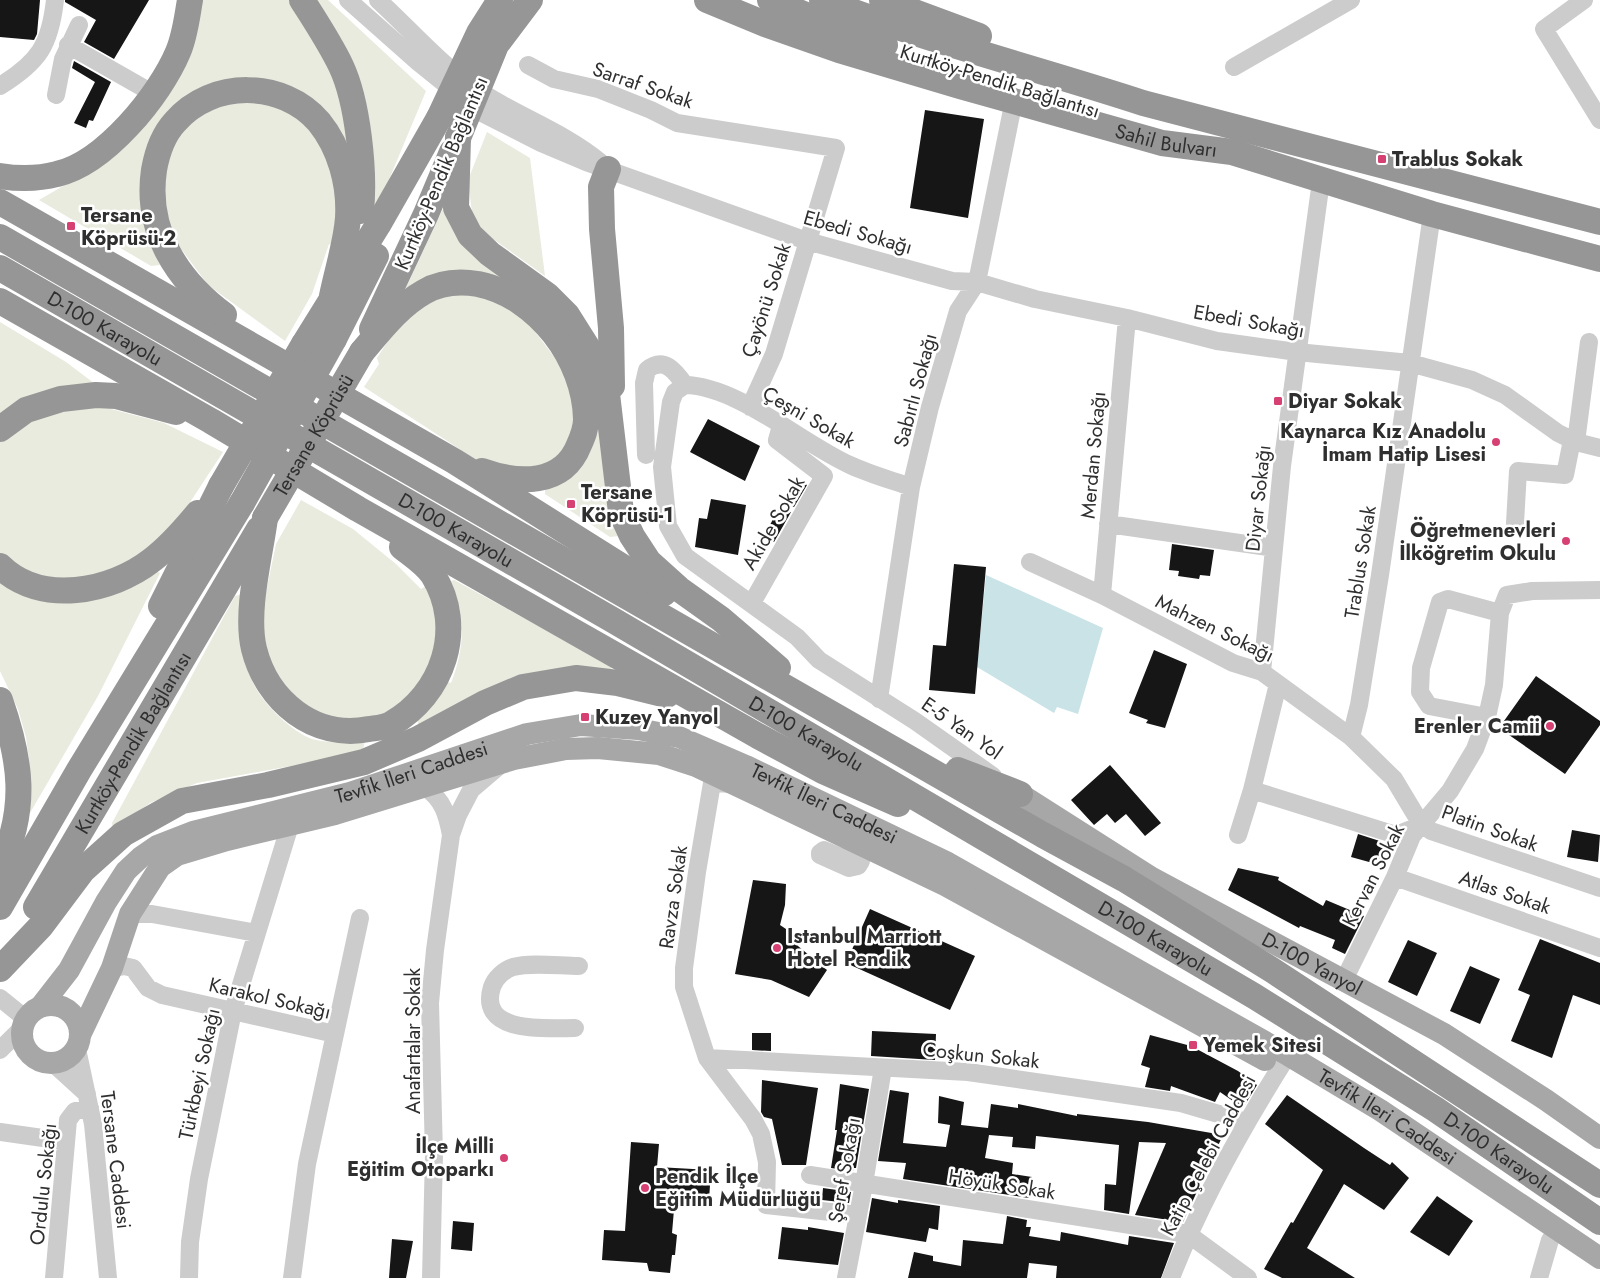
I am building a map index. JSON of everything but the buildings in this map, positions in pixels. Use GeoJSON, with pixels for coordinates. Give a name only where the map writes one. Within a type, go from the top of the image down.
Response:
{"type":"FeatureCollection","features":[{"type":"Feature","properties":{"kind":"highway"},"geometry":{"type":"LineString","coordinates":[[0,176],[18,179],[58,174],[82,163],[106,147],[132,122],[154,94],[178,52],[190,0]]}},
{"type":"Feature","properties":{"kind":"highway"},"geometry":{"type":"LineString","coordinates":[[302,0],[342,68],[352,101],[364,186],[361,219],[349,257],[332,296]]}},
{"type":"Feature","properties":{"kind":"highway","name":"Kurtköy-Pendik Bağlantısı"},"geometry":{"type":"LineString","coordinates":[[334,339],[397,214],[479,33],[500,0]]}},
{"type":"Feature","properties":{"kind":"highway","name":"Kurtköy-Pendik Bağlantısı"},"geometry":{"type":"LineString","coordinates":[[362,352],[426,214],[496,45],[530,0]]}},
{"type":"Feature","properties":{"kind":"highway","name":"Sahil Bulvarı"},"geometry":{"type":"LineString","coordinates":[[707,0],[765,24],[840,50],[1162,143],[1232,152],[1432,214],[1600,259]]}},
{"type":"Feature","properties":{"kind":"highway","name":"Kurtköy-Pendik Bağlantısı"},"geometry":{"type":"LineString","coordinates":[[770,0],[856,36],[1232,152]]}},
{"type":"Feature","properties":{"kind":"highway","name":"Kurtköy-Pendik Bağlantısı"},"geometry":{"type":"LineString","coordinates":[[822,0],[932,39],[1071,79],[1143,103]]}},
{"type":"Feature","properties":{"kind":"highway"},"geometry":{"type":"LineString","coordinates":[[882,0],[1074,68],[1143,103]]}},
{"type":"Feature","properties":{"kind":"highway"},"geometry":{"type":"LineString","coordinates":[[264,352],[227,318],[201,298],[177,270],[164,247],[153,214],[152,190],[160,146],[174,122],[190,108],[211,97],[226,92],[256,89],[279,95],[307,108],[327,132],[340,159],[347,189],[348,218],[332,296]]}},
{"type":"Feature","properties":{"kind":"highway","name":"Sahil Bulvarı"},"geometry":{"type":"LineString","coordinates":[[1143,103],[1600,222]]}},
{"type":"Feature","properties":{"kind":"highway"},"geometry":{"type":"LineString","coordinates":[[79,770],[221,486],[332,296],[378,225],[439,118]]}},
{"type":"Feature","properties":{"kind":"highway"},"geometry":{"type":"LineString","coordinates":[[458,138],[456,208],[470,235],[490,254],[547,295],[566,315],[596,361],[607,394],[621,512],[648,562],[678,589],[721,618],[758,652],[836,716],[985,782],[1020,794]]}},
{"type":"Feature","properties":{"kind":"highway"},"geometry":{"type":"LineString","coordinates":[[608,169],[601,187],[602,229],[611,328],[612,427]]}},
{"type":"Feature","properties":{"kind":"highway"},"geometry":{"type":"LineString","coordinates":[[0,202],[454,461],[758,652]]}},
{"type":"Feature","properties":{"kind":"highway","name":"D-100 Karayolu"},"geometry":{"type":"LineString","coordinates":[[0,237],[1043,836],[1132,884],[1279,975],[1600,1184]]}},
{"type":"Feature","properties":{"kind":"highway","name":"D-100 Karayolu"},"geometry":{"type":"LineString","coordinates":[[0,268],[611,619],[1254,996],[1434,1110],[1600,1222]]}},
{"type":"Feature","properties":{"kind":"highway"},"geometry":{"type":"LineString","coordinates":[[362,352],[395,314],[424,291],[457,280],[489,287],[514,298],[552,331],[570,358],[583,390],[585,430],[575,456],[558,472],[536,479],[504,479],[454,461]]}},
{"type":"Feature","properties":{"kind":"highway"},"geometry":{"type":"LineString","coordinates":[[0,301],[211,421],[358,509],[758,736],[823,771],[1014,855]]}},
{"type":"Feature","properties":{"kind":"highway","name":"Tersane Köprüsü"},"geometry":{"type":"LineString","coordinates":[[242,503],[334,339]]}},
{"type":"Feature","properties":{"kind":"highway","name":"Tersane Köprüsü"},"geometry":{"type":"LineString","coordinates":[[265,518],[362,352]]}},
{"type":"Feature","properties":{"kind":"highway"},"geometry":{"type":"LineString","coordinates":[[0,429],[26,410],[61,399],[96,395],[116,396],[211,421]]}},
{"type":"Feature","properties":{"kind":"highway"},"geometry":{"type":"LineString","coordinates":[[0,566],[35,587],[56,590],[75,590],[113,582],[152,560],[183,531],[221,486]]}},
{"type":"Feature","properties":{"kind":"highway","name":"Kurtköy-Pendik Bağlantısı"},"geometry":{"type":"LineString","coordinates":[[0,907],[79,770],[242,503]]}},
{"type":"Feature","properties":{"kind":"highway"},"geometry":{"type":"LineString","coordinates":[[265,518],[253,618],[254,647],[259,666],[278,696],[301,719],[328,730],[359,731],[389,726],[414,708],[430,689],[442,666],[449,633],[448,616],[443,596],[432,574],[358,509]]}},
{"type":"Feature","properties":{"kind":"highway","name":"Kurtköy-Pendik Bağlantısı"},"geometry":{"type":"LineString","coordinates":[[0,968],[265,518]]}},
{"type":"Feature","properties":{"kind":"highway"},"geometry":{"type":"LineString","coordinates":[[0,968],[41,926],[83,870],[123,834],[151,817],[182,801],[268,785],[364,762],[418,739],[485,703],[523,687],[576,678],[618,683],[664,693],[711,720],[758,736]]}},
{"type":"Feature","properties":{"kind":"highway"},"geometry":{"type":"LineString","coordinates":[[0,700],[11,731],[18,766],[19,804],[10,846],[0,868]]}},
{"type":"Feature","properties":{"kind":"main road","name":"Tevfik İleri Caddesi"},"geometry":{"type":"LineString","coordinates":[[30,1018],[69,970],[106,902],[126,871],[157,846],[193,832],[350,793],[504,741],[565,727],[621,726],[679,737],[855,849],[969,898],[1284,1061],[1406,1127],[1600,1258]]}},
{"type":"Feature","properties":{"kind":"main road","name":"Tevfik İleri Caddesi"},"geometry":{"type":"LineString","coordinates":[[79,1041],[112,968],[130,914],[160,867],[177,855],[426,788],[514,759],[566,749],[627,750],[659,754],[741,775]]}},
{"type":"Feature","properties":{"kind":"main road","name":"D-100 Yanyol"},"geometry":{"type":"LineString","coordinates":[[1020,794],[1152,878],[1444,1034],[1600,1136]]}},
{"type":"Feature","properties":{"kind":"main road"},"geometry":{"type":"LineString","coordinates":[[60,1006],[69,1010],[75,1017],[79,1041],[66,1059],[53,1063],[40,1061],[32,1056],[22,1038],[30,1018],[60,1006]]}},
{"type":"Feature","properties":{"kind":"main road","name":"Tevfik İleri Caddesi"},"geometry":{"type":"LineString","coordinates":[[1284,1061],[1366,1118],[1550,1240],[1600,1276]]}},
{"type":"Feature","properties":{"kind":"street"},"geometry":{"type":"LineString","coordinates":[[4,82],[29,65],[47,40],[51,30],[56,0]]}},
{"type":"Feature","properties":{"kind":"street","name":"Ebedi Sokağı"},"geometry":{"type":"LineString","coordinates":[[348,0],[418,62],[480,112],[540,143],[807,241],[952,281],[977,282],[1035,298],[1217,340],[1297,352],[1410,363],[1488,386],[1505,395],[1558,433],[1574,441],[1600,448]]}},
{"type":"Feature","properties":{"kind":"street"},"geometry":{"type":"LineString","coordinates":[[378,0],[470,84],[492,99],[580,145],[608,169]]}},
{"type":"Feature","properties":{"kind":"street"},"geometry":{"type":"LineString","coordinates":[[1234,66],[1351,0]]}},
{"type":"Feature","properties":{"kind":"street"},"geometry":{"type":"LineString","coordinates":[[1584,0],[1544,29],[1600,120]]}},
{"type":"Feature","properties":{"kind":"street"},"geometry":{"type":"LineString","coordinates":[[56,95],[58,77],[68,45],[79,25]]}},
{"type":"Feature","properties":{"kind":"street"},"geometry":{"type":"LineString","coordinates":[[68,45],[154,94]]}},
{"type":"Feature","properties":{"kind":"street","name":"Sarraf Sokak"},"geometry":{"type":"LineString","coordinates":[[528,66],[554,80],[598,89],[677,122],[836,148]]}},
{"type":"Feature","properties":{"kind":"street","name":"Sabırlı Sokağı"},"geometry":{"type":"LineString","coordinates":[[879,698],[911,487],[930,407],[958,311],[977,282],[1014,100]]}},
{"type":"Feature","properties":{"kind":"street","name":"Çayönü Sokak"},"geometry":{"type":"LineString","coordinates":[[750,407],[774,354],[836,148]]}},
{"type":"Feature","properties":{"kind":"street","name":"Diyar Sokağı"},"geometry":{"type":"LineString","coordinates":[[1262,672],[1274,548],[1297,352],[1321,181]]}},
{"type":"Feature","properties":{"kind":"street","name":"Trablus Sokak"},"geometry":{"type":"LineString","coordinates":[[1351,737],[1359,705],[1432,214]]}},
{"type":"Feature","properties":{"kind":"street","name":"Merdan Sokağı"},"geometry":{"type":"LineString","coordinates":[[1102,595],[1127,318]]}},
{"type":"Feature","properties":{"kind":"street"},"geometry":{"type":"LineString","coordinates":[[1514,523],[1518,471],[1565,475],[1574,441],[1590,342]]}},
{"type":"Feature","properties":{"kind":"street"},"geometry":{"type":"LineString","coordinates":[[646,455],[644,383],[647,370],[655,365],[666,365],[672,368],[685,385]]}},
{"type":"Feature","properties":{"kind":"street","name":"Çeşni Sokak"},"geometry":{"type":"LineString","coordinates":[[685,385],[710,388],[750,407],[850,465],[911,487]]}},
{"type":"Feature","properties":{"kind":"street","name":"E-5 Yan Yol"},"geometry":{"type":"LineString","coordinates":[[685,385],[675,392],[671,402],[662,467],[668,526],[685,556],[752,603],[797,638],[818,660],[879,698],[1020,794]]}},
{"type":"Feature","properties":{"kind":"street","name":"Akide Sokak"},"geometry":{"type":"LineString","coordinates":[[752,603],[824,476],[777,440],[781,426]]}},
{"type":"Feature","properties":{"kind":"street"},"geometry":{"type":"LineString","coordinates":[[1108,524],[1274,548]]}},
{"type":"Feature","properties":{"kind":"street","name":"Mahzen Sokağı"},"geometry":{"type":"LineString","coordinates":[[1030,562],[1102,595],[1233,663],[1262,672],[1351,737],[1394,779],[1422,824]]}},
{"type":"Feature","properties":{"kind":"street","name":"Kervan Sokak"},"geometry":{"type":"LineString","coordinates":[[1344,980],[1395,877],[1412,836],[1450,791],[1475,749],[1494,685],[1500,612],[1507,595],[1532,591],[1600,590]]}},
{"type":"Feature","properties":{"kind":"street"},"geometry":{"type":"LineString","coordinates":[[1486,717],[1429,706],[1420,692],[1421,668],[1440,602],[1448,599],[1500,612]]}},
{"type":"Feature","properties":{"kind":"street"},"geometry":{"type":"LineString","coordinates":[[1238,835],[1252,790],[1278,684]]}},
{"type":"Feature","properties":{"kind":"street"},"geometry":{"type":"LineString","coordinates":[[452,835],[471,790],[493,770],[514,759]]}},
{"type":"Feature","properties":{"kind":"street","name":"Ravza Sokak"},"geometry":{"type":"LineString","coordinates":[[707,1058],[684,987],[684,968],[697,872],[712,783],[741,775]]}},
{"type":"Feature","properties":{"kind":"street"},"geometry":{"type":"LineString","coordinates":[[426,788],[438,796],[444,807],[452,835]]}},
{"type":"Feature","properties":{"kind":"street","name":"Platin Sokak"},"geometry":{"type":"LineString","coordinates":[[1252,790],[1396,835],[1422,824],[1431,831],[1600,888]]}},
{"type":"Feature","properties":{"kind":"street","name":"Türkbeyi Sokağı"},"geometry":{"type":"LineString","coordinates":[[189,1278],[195,1202],[233,1011],[290,825]]}},
{"type":"Feature","properties":{"kind":"street","name":"Anafartalar Sokak"},"geometry":{"type":"LineString","coordinates":[[431,1278],[434,1154],[430,1003],[452,835]]}},
{"type":"Feature","properties":{"kind":"street","name":"Atlas Sokak"},"geometry":{"type":"LineString","coordinates":[[1395,877],[1600,948]]}},
{"type":"Feature","properties":{"kind":"street"},"geometry":{"type":"LineString","coordinates":[[130,914],[152,914],[256,933]]}},
{"type":"Feature","properties":{"kind":"street"},"geometry":{"type":"LineString","coordinates":[[335,1034],[360,918]]}},
{"type":"Feature","properties":{"kind":"street","name":"Karakol Sokağı"},"geometry":{"type":"LineString","coordinates":[[112,968],[124,966],[133,968],[148,988],[162,994],[335,1034],[307,1164],[292,1278]]}},
{"type":"Feature","properties":{"kind":"street"},"geometry":{"type":"LineString","coordinates":[[575,1028],[514,1026],[506,1023],[494,1011],[491,995],[496,980],[508,969],[515,966],[578,966]]}},
{"type":"Feature","properties":{"kind":"street"},"geometry":{"type":"LineString","coordinates":[[0,998],[30,1018],[0,1050]]}},
{"type":"Feature","properties":{"kind":"street","name":"Tersane Caddesi"},"geometry":{"type":"LineString","coordinates":[[79,1041],[95,1139],[108,1278]]}},
{"type":"Feature","properties":{"kind":"street"},"geometry":{"type":"LineString","coordinates":[[707,1058],[753,1119],[760,1134],[766,1162],[766,1205],[858,1215]]}},
{"type":"Feature","properties":{"kind":"street","name":"Coşkun Sokak"},"geometry":{"type":"LineString","coordinates":[[707,1058],[968,1072],[1181,1103],[1246,1122]]}},
{"type":"Feature","properties":{"kind":"street","name":"Katip Çelebi Caddesi"},"geometry":{"type":"LineString","coordinates":[[1171,1278],[1188,1234],[1246,1122],[1284,1061]]}},
{"type":"Feature","properties":{"kind":"street"},"geometry":{"type":"LineString","coordinates":[[53,1063],[88,1101]]}},
{"type":"Feature","properties":{"kind":"street","name":"Şeref Sokağı"},"geometry":{"type":"LineString","coordinates":[[846,1278],[883,1068]]}},
{"type":"Feature","properties":{"kind":"street","name":"Ordulu Sokağı"},"geometry":{"type":"LineString","coordinates":[[54,1278],[62,1194],[64,1141],[68,1120],[75,1111],[88,1101]]}},
{"type":"Feature","properties":{"kind":"street"},"geometry":{"type":"LineString","coordinates":[[0,1132],[64,1141]]}},
{"type":"Feature","properties":{"kind":"street","name":"Höyük Sokak"},"geometry":{"type":"LineString","coordinates":[[810,1175],[1188,1234]]}},
{"type":"Feature","properties":{"kind":"street"},"geometry":{"type":"LineString","coordinates":[[1188,1234],[1248,1278]]}},
{"type":"Feature","properties":{"kind":"street"},"geometry":{"type":"LineString","coordinates":[[1539,1278],[1550,1240]]}},
{"type":"Feature","properties":{"kind":"shaded area"},"geometry":{"type":"Polygon","coordinates":[[[201,0],[289,0],[306,23],[340,89],[353,148],[271,82],[161,125],[150,243],[160,265],[151,266],[39,200],[87,172],[201,0]]]}},
{"type":"Feature","properties":{"kind":"shaded area"},"geometry":{"type":"Polygon","coordinates":[[[316,0],[328,0],[426,91],[370,225],[316,0]]]}},
{"type":"Feature","properties":{"kind":"shaded area"},"geometry":{"type":"Polygon","coordinates":[[[270,101],[308,123],[330,157],[338,206],[334,245],[329,244],[312,294],[285,341],[208,285],[182,250],[176,251],[159,184],[174,138],[193,118],[217,104],[270,101]]]}},
{"type":"Feature","properties":{"kind":"shaded area"},"geometry":{"type":"Polygon","coordinates":[[[487,132],[530,158],[545,276],[482,231],[472,213],[468,180],[487,132]]]}},
{"type":"Feature","properties":{"kind":"shaded area"},"geometry":{"type":"Polygon","coordinates":[[[447,200],[507,280],[404,292],[447,200]]]}},
{"type":"Feature","properties":{"kind":"shaded area"},"geometry":{"type":"Polygon","coordinates":[[[446,294],[467,294],[496,301],[517,313],[533,329],[561,366],[571,390],[575,429],[556,461],[540,469],[502,466],[475,459],[364,387],[379,364],[377,358],[402,319],[446,294]]]}},
{"type":"Feature","properties":{"kind":"shaded area"},"geometry":{"type":"Polygon","coordinates":[[[0,322],[66,362],[99,387],[0,417],[0,322]]]}},
{"type":"Feature","properties":{"kind":"shaded area"},"geometry":{"type":"Polygon","coordinates":[[[601,402],[619,536],[610,537],[545,494],[545,486],[568,480],[584,464],[593,445],[601,402]]]}},
{"type":"Feature","properties":{"kind":"shaded area"},"geometry":{"type":"Polygon","coordinates":[[[111,404],[111,409],[164,423],[223,452],[183,513],[153,548],[93,582],[32,576],[0,555],[0,442],[11,428],[33,416],[111,404]]]}},
{"type":"Feature","properties":{"kind":"shaded area"},"geometry":{"type":"Polygon","coordinates":[[[301,500],[353,529],[396,564],[421,589],[426,586],[439,618],[438,639],[424,687],[378,721],[336,724],[280,691],[260,638],[265,597],[276,544],[301,500]]]}},
{"type":"Feature","properties":{"kind":"shaded area"},"geometry":{"type":"Polygon","coordinates":[[[156,571],[160,573],[98,696],[30,813],[30,766],[26,737],[18,709],[0,671],[0,579],[28,596],[156,571]]]}},
{"type":"Feature","properties":{"kind":"shaded area"},"geometry":{"type":"Polygon","coordinates":[[[454,580],[614,667],[604,673],[552,670],[506,682],[463,702],[418,727],[418,718],[448,682],[451,683],[459,658],[462,631],[461,618],[459,606],[448,582],[454,580]]]}},
{"type":"Feature","properties":{"kind":"shaded area"},"geometry":{"type":"Polygon","coordinates":[[[243,594],[250,674],[253,683],[266,703],[284,721],[303,735],[325,742],[365,741],[363,749],[324,760],[197,783],[150,803],[113,830],[112,823],[235,596],[243,594]]]}},
{"type":"Feature","properties":{"kind":"water"},"geometry":{"type":"Polygon","coordinates":[[[986,575],[1103,628],[1078,714],[1057,707],[1054,713],[977,667],[986,575]]]}},
{"type":"Feature","properties":{"kind":"place","name":"Trablus Sokak"},"geometry":{"type":"Point","coordinates":[1382,159]}},
{"type":"Feature","properties":{"kind":"place","name":"Tersane Köprüsü-2"},"geometry":{"type":"Point","coordinates":[71,226]}},
{"type":"Feature","properties":{"kind":"place","name":"Diyar Sokak"},"geometry":{"type":"Point","coordinates":[1278,401]}},
{"type":"Feature","properties":{"kind":"place","name":"Kaynarca Kız Anadolu İmam Hatip Lisesi"},"geometry":{"type":"Point","coordinates":[1496,442]}},
{"type":"Feature","properties":{"kind":"place","name":"Tersane Köprüsü-1"},"geometry":{"type":"Point","coordinates":[571,504]}},
{"type":"Feature","properties":{"kind":"place","name":"Öğretmenevleri İlköğretim Okulu"},"geometry":{"type":"Point","coordinates":[1566,541]}},
{"type":"Feature","properties":{"kind":"place","name":"Kuzey Yanyol"},"geometry":{"type":"Point","coordinates":[585,717]}},
{"type":"Feature","properties":{"kind":"place","name":"Erenler Camii"},"geometry":{"type":"Point","coordinates":[1550,726]}},
{"type":"Feature","properties":{"kind":"place","name":"Istanbul Marriott Hotel Pendik"},"geometry":{"type":"Point","coordinates":[777,948]}},
{"type":"Feature","properties":{"kind":"place","name":"Yemek Sitesi"},"geometry":{"type":"Point","coordinates":[1193,1045]}},
{"type":"Feature","properties":{"kind":"place","name":"İlçe Milli Eğitim Otoparkı"},"geometry":{"type":"Point","coordinates":[504,1158]}},
{"type":"Feature","properties":{"kind":"place","name":"Pendik İlçe Eğitim Müdürlüğü"},"geometry":{"type":"Point","coordinates":[645,1188]}}]}
